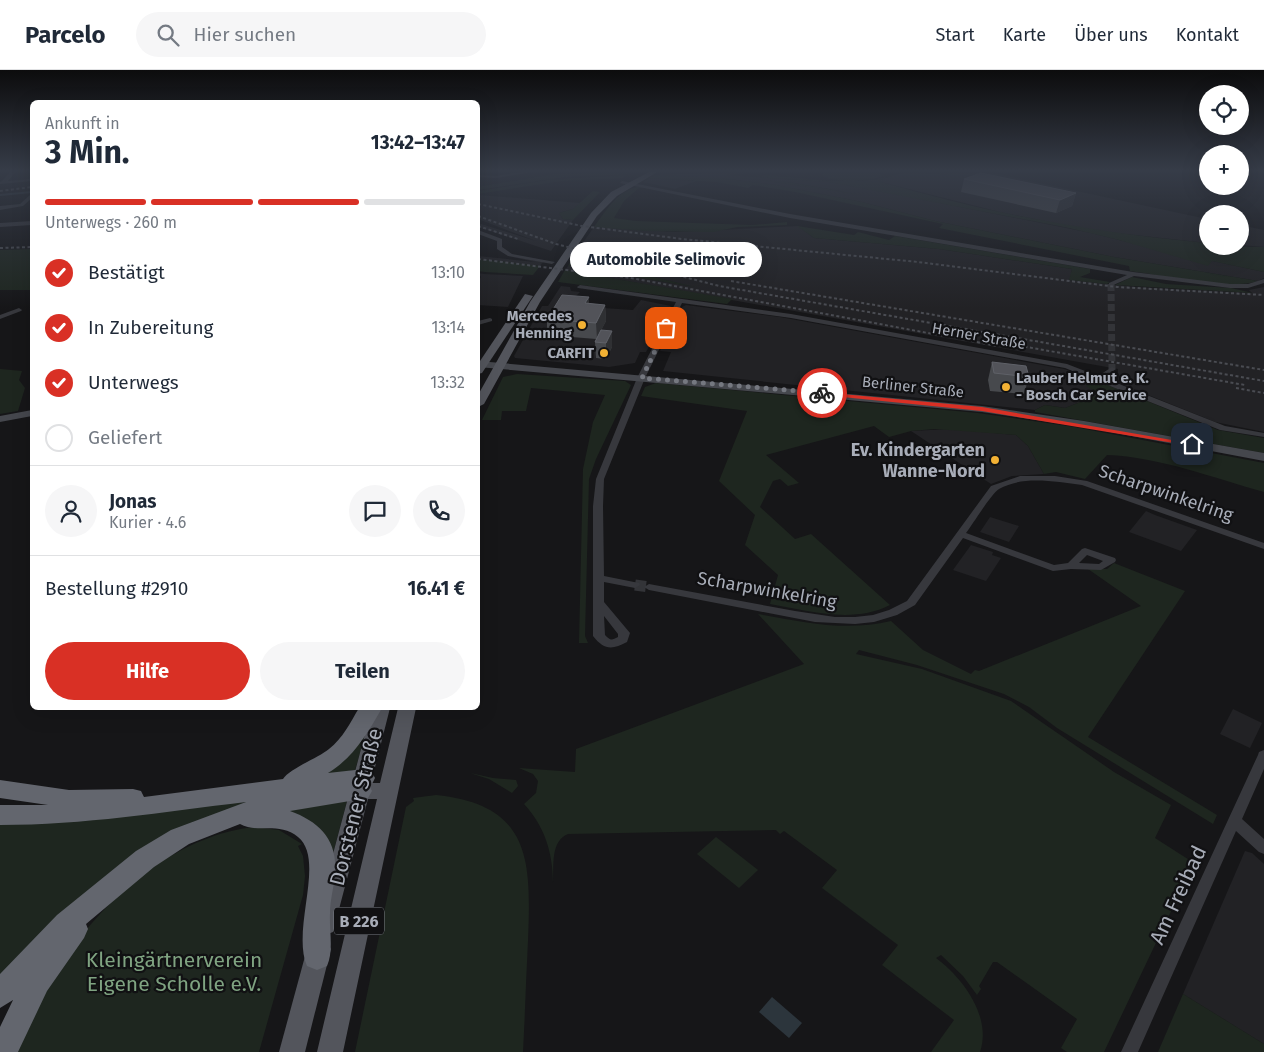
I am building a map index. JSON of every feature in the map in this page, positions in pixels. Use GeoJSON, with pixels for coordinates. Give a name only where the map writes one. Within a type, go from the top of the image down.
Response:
{"type":"FeatureCollection","features":[{"type":"Feature","properties":{"kind":"highway"},"geometry":{"type":"LineString","coordinates":[[276,788],[314,771],[334,757],[350,742],[370,710]]}},
{"type":"Feature","properties":{"kind":"highway"},"geometry":{"type":"LineString","coordinates":[[0,815],[56,815],[106,811],[276,788],[362,784]]}},
{"type":"Feature","properties":{"kind":"highway"},"geometry":{"type":"LineString","coordinates":[[0,994],[66,924],[116,881],[145,859],[180,837],[258,807],[362,784]]}},
{"type":"Feature","properties":{"kind":"highway"},"geometry":{"type":"LineString","coordinates":[[0,789],[69,799],[139,798],[184,800]]}},
{"type":"Feature","properties":{"kind":"highway"},"geometry":{"type":"LineString","coordinates":[[216,822],[256,817],[279,817],[298,823],[316,841],[323,861],[317,907],[317,957]]}},
{"type":"Feature","properties":{"kind":"highway"},"geometry":{"type":"LineString","coordinates":[[3,1052],[37,982],[82,919],[116,881]]}},
{"type":"Feature","properties":{"kind":"main road"},"geometry":{"type":"LineString","coordinates":[[480,366],[584,217]]}},
{"type":"Feature","properties":{"kind":"main road"},"geometry":{"type":"LineString","coordinates":[[480,400],[497,366],[535,302],[593,217]]}},
{"type":"Feature","properties":{"kind":"main road","name":"Berliner Straße"},"geometry":{"type":"LineString","coordinates":[[480,367],[497,366],[642,378],[982,409],[1084,424],[1264,457]]}},
{"type":"Feature","properties":{"kind":"main road"},"geometry":{"type":"LineString","coordinates":[[0,419],[30,412]]}},
{"type":"Feature","properties":{"kind":"main road","name":"Dorstener Straße"},"geometry":{"type":"LineString","coordinates":[[292,1052],[380,710]]}},
{"type":"Feature","properties":{"kind":"main road","name":"Dorstener Straße"},"geometry":{"type":"LineString","coordinates":[[330,1052],[407,710]]}},
{"type":"Feature","properties":{"kind":"main road"},"geometry":{"type":"LineString","coordinates":[[362,784],[390,784]]}},
{"type":"Feature","properties":{"kind":"street"},"geometry":{"type":"LineString","coordinates":[[796,217],[1133,274],[1230,286],[1248,286],[1264,281]]}},
{"type":"Feature","properties":{"kind":"street"},"geometry":{"type":"LineString","coordinates":[[0,224],[30,223]]}},
{"type":"Feature","properties":{"kind":"street"},"geometry":{"type":"LineString","coordinates":[[480,233],[499,239],[501,241],[500,249],[506,254],[552,262]]}},
{"type":"Feature","properties":{"kind":"street"},"geometry":{"type":"LineString","coordinates":[[1111,284],[1133,274]]}},
{"type":"Feature","properties":{"kind":"street","name":"Herner Straße"},"geometry":{"type":"LineString","coordinates":[[580,287],[791,316],[1058,364],[1100,378],[1223,428],[1264,435]]}},
{"type":"Feature","properties":{"kind":"street"},"geometry":{"type":"LineString","coordinates":[[600,604],[598,506],[600,479],[642,378],[680,300]]}},
{"type":"Feature","properties":{"kind":"street"},"geometry":{"type":"LineString","coordinates":[[0,317],[19,310]]}},
{"type":"Feature","properties":{"kind":"street"},"geometry":{"type":"LineString","coordinates":[[480,322],[490,320]]}},
{"type":"Feature","properties":{"kind":"street"},"geometry":{"type":"LineString","coordinates":[[1100,378],[1112,369]]}},
{"type":"Feature","properties":{"kind":"street","name":"Scharpwinkelring"},"geometry":{"type":"LineString","coordinates":[[649,587],[825,620],[871,619],[898,612],[911,603],[994,488],[1020,479],[1055,479],[1093,485],[1264,546]]}},
{"type":"Feature","properties":{"kind":"street"},"geometry":{"type":"LineString","coordinates":[[960,534],[1053,568],[1071,566]]}},
{"type":"Feature","properties":{"kind":"street"},"geometry":{"type":"LineString","coordinates":[[600,578],[635,584]]}},
{"type":"Feature","properties":{"kind":"street","name":"Am Freibad"},"geometry":{"type":"LineString","coordinates":[[1129,1052],[1264,756]]}},
{"type":"Feature","properties":{"kind":"street"},"geometry":{"type":"LineString","coordinates":[[1234,821],[1264,848]]}},
{"type":"Feature","properties":{"kind":"shaded area"},"geometry":{"type":"Polygon","coordinates":[[[480,217],[562,217],[563,219],[573,220],[551,251],[480,228],[480,224],[536,241],[480,220],[480,217]]]}},
{"type":"Feature","properties":{"kind":"shaded area"},"geometry":{"type":"Polygon","coordinates":[[[919,217],[1010,217],[1264,272],[1264,278],[1258,281],[1114,257],[919,217]]]}},
{"type":"Feature","properties":{"kind":"shaded area"},"geometry":{"type":"Polygon","coordinates":[[[1024,217],[1197,217],[1199,217],[1199,242],[1089,230],[1024,217]]]}},
{"type":"Feature","properties":{"kind":"shaded area"},"geometry":{"type":"Polygon","coordinates":[[[798,226],[814,238],[939,249],[1072,269],[1070,280],[1136,287],[1252,293],[1249,290],[1264,287],[1264,432],[1215,422],[1121,384],[1118,382],[1118,369],[565,270],[568,266],[577,266],[689,286],[573,257],[594,227],[675,232],[798,226]]]}},
{"type":"Feature","properties":{"kind":"shaded area"},"geometry":{"type":"Polygon","coordinates":[[[1249,227],[1264,230],[1264,247],[1249,246],[1249,227]]]}},
{"type":"Feature","properties":{"kind":"shaded area"},"geometry":{"type":"Polygon","coordinates":[[[480,256],[535,262],[508,256],[543,262],[540,266],[480,259],[480,256]]]}},
{"type":"Feature","properties":{"kind":"shaded area"},"geometry":{"type":"Polygon","coordinates":[[[480,273],[523,276],[508,307],[480,305],[480,273]]]}},
{"type":"Feature","properties":{"kind":"shaded area"},"geometry":{"type":"Polygon","coordinates":[[[561,286],[570,287],[571,291],[580,292],[576,296],[574,306],[633,310],[641,300],[671,306],[646,352],[640,352],[635,363],[609,367],[515,358],[514,356],[542,306],[548,306],[561,286]]]}},
{"type":"Feature","properties":{"kind":"shaded area"},"geometry":{"type":"Polygon","coordinates":[[[686,305],[780,317],[1064,369],[1093,379],[1102,394],[1065,408],[1045,405],[1035,410],[663,371],[671,352],[660,351],[682,307],[686,305]]]}},
{"type":"Feature","properties":{"kind":"shaded area","name":"Ev. Kindergarten Wanne-Nord"},"geometry":{"type":"Polygon","coordinates":[[[949,429],[1016,435],[1028,446],[1044,474],[1012,476],[991,484],[911,431],[949,429]]]}},
{"type":"Feature","properties":{"kind":"shaded area"},"geometry":{"type":"Polygon","coordinates":[[[1146,511],[1197,530],[1181,551],[1129,532],[1146,511]]]}},
{"type":"Feature","properties":{"kind":"shaded area"},"geometry":{"type":"Polygon","coordinates":[[[990,517],[1019,526],[1009,542],[980,532],[990,517]]]}},
{"type":"Feature","properties":{"kind":"shaded area"},"geometry":{"type":"Polygon","coordinates":[[[971,545],[993,552],[992,555],[1001,558],[986,581],[953,570],[971,545]]]}},
{"type":"Feature","properties":{"kind":"shaded area"},"geometry":{"type":"Polygon","coordinates":[[[1233,709],[1262,723],[1250,748],[1220,734],[1233,709]]]}},
{"type":"Feature","properties":{"kind":"shaded area"},"geometry":{"type":"Polygon","coordinates":[[[1245,851],[1252,853],[1264,864],[1264,1044],[1183,994],[1245,851]]]}},
{"type":"Feature","properties":{"kind":"shaded area"},"geometry":{"type":"Polygon","coordinates":[[[772,997],[802,1023],[789,1038],[759,1012],[772,997]]]}},
{"type":"Feature","properties":{"kind":"green space"},"geometry":{"type":"Polygon","coordinates":[[[562,217],[576,217],[573,220],[563,219],[562,217]]]}},
{"type":"Feature","properties":{"kind":"green space"},"geometry":{"type":"Polygon","coordinates":[[[601,217],[615,217],[636,221],[752,225],[787,222],[787,225],[737,227],[714,232],[645,231],[594,227],[601,217]]]}},
{"type":"Feature","properties":{"kind":"green space"},"geometry":{"type":"Polygon","coordinates":[[[910,217],[919,217],[1114,257],[1258,281],[1245,284],[1213,283],[1130,271],[1129,266],[939,228],[943,224],[910,217]]]}},
{"type":"Feature","properties":{"kind":"green space"},"geometry":{"type":"Polygon","coordinates":[[[1011,217],[1023,217],[1081,227],[1199,242],[1199,255],[1249,255],[1249,247],[1264,247],[1264,272],[1212,261],[1208,266],[1119,240],[1011,217]]]}},
{"type":"Feature","properties":{"kind":"green space"},"geometry":{"type":"Polygon","coordinates":[[[797,226],[854,235],[858,232],[889,240],[895,236],[1090,269],[1090,273],[1080,277],[1110,282],[1107,284],[1069,280],[1072,269],[939,249],[814,238],[797,226]]]}},
{"type":"Feature","properties":{"kind":"green space"},"geometry":{"type":"Polygon","coordinates":[[[30,249],[30,290],[0,290],[0,250],[30,249]]]}},
{"type":"Feature","properties":{"kind":"green space"},"geometry":{"type":"Polygon","coordinates":[[[573,257],[695,287],[568,266],[573,257]]]}},
{"type":"Feature","properties":{"kind":"green space"},"geometry":{"type":"Polygon","coordinates":[[[480,259],[540,266],[533,275],[480,271],[480,259]]]}},
{"type":"Feature","properties":{"kind":"green space"},"geometry":{"type":"Polygon","coordinates":[[[565,270],[732,299],[727,304],[558,282],[565,270]]]}},
{"type":"Feature","properties":{"kind":"green space"},"geometry":{"type":"Polygon","coordinates":[[[1132,277],[1166,284],[1231,288],[1253,293],[1115,285],[1132,277]]]}},
{"type":"Feature","properties":{"kind":"green space"},"geometry":{"type":"Polygon","coordinates":[[[0,369],[22,371],[19,380],[25,388],[18,411],[0,414],[0,369]]]}},
{"type":"Feature","properties":{"kind":"green space"},"geometry":{"type":"Polygon","coordinates":[[[517,374],[625,381],[631,385],[596,459],[589,479],[585,636],[588,643],[579,643],[583,469],[593,422],[605,395],[531,388],[526,411],[502,411],[501,420],[482,420],[503,377],[517,374]]]}},
{"type":"Feature","properties":{"kind":"green space"},"geometry":{"type":"Polygon","coordinates":[[[1093,379],[1218,430],[1264,438],[1264,453],[1035,412],[1035,410],[1045,405],[1065,408],[1101,394],[1086,386],[1093,379]]]}},
{"type":"Feature","properties":{"kind":"green space"},"geometry":{"type":"Polygon","coordinates":[[[656,383],[978,413],[1074,427],[1264,463],[1264,492],[1167,464],[1107,455],[1085,479],[1056,472],[1044,474],[1028,446],[1016,435],[935,429],[911,431],[889,437],[874,426],[766,455],[799,483],[788,486],[780,479],[773,481],[760,507],[795,539],[811,534],[890,605],[876,611],[846,615],[800,610],[770,604],[778,575],[745,545],[755,515],[719,481],[747,411],[641,396],[645,387],[656,383]]]}},
{"type":"Feature","properties":{"kind":"green space"},"geometry":{"type":"Polygon","coordinates":[[[1114,563],[1185,591],[1088,737],[1217,815],[1213,824],[1057,728],[1029,707],[1004,694],[917,665],[859,650],[856,654],[922,669],[1011,701],[1114,772],[1171,805],[1155,838],[1194,863],[1104,1052],[1067,1052],[1061,1048],[1077,1019],[997,962],[993,962],[979,986],[981,989],[977,995],[963,976],[941,955],[936,958],[956,976],[973,999],[982,1025],[983,1039],[980,1052],[931,1052],[954,1020],[882,965],[898,945],[822,888],[837,870],[784,831],[780,834],[776,830],[568,834],[558,842],[554,855],[553,873],[549,851],[542,831],[524,804],[536,793],[538,781],[533,774],[519,768],[575,772],[576,749],[804,664],[758,614],[808,623],[841,626],[857,626],[891,621],[923,650],[971,674],[975,670],[979,671],[1141,606],[1088,569],[1107,569],[1114,563]]]}},
{"type":"Feature","properties":{"kind":"green space"},"geometry":{"type":"Polygon","coordinates":[[[369,724],[355,770],[314,777],[369,724]]]}},
{"type":"Feature","properties":{"kind":"green space"},"geometry":{"type":"Polygon","coordinates":[[[470,773],[516,780],[518,786],[512,793],[489,779],[470,773]]]}},
{"type":"Feature","properties":{"kind":"green space"},"geometry":{"type":"Polygon","coordinates":[[[285,792],[227,810],[0,987],[0,820],[285,792]]]}},
{"type":"Feature","properties":{"kind":"green space"},"geometry":{"type":"Polygon","coordinates":[[[436,795],[468,801],[491,811],[508,824],[519,842],[526,862],[529,912],[523,1052],[355,1052],[406,807],[414,801],[413,798],[436,795]]]}},
{"type":"Feature","properties":{"kind":"green space"},"geometry":{"type":"Polygon","coordinates":[[[347,801],[332,857],[271,810],[347,801]]]}},
{"type":"Feature","properties":{"kind":"green space","name":"Kleingärtnerverein Eigene Scholle e.V."},"geometry":{"type":"Polygon","coordinates":[[[255,827],[279,830],[302,844],[298,846],[303,856],[305,876],[303,895],[259,1052],[17,1052],[58,970],[92,924],[131,884],[177,852],[202,840],[228,832],[255,827]]]}},
{"type":"Feature","properties":{"kind":"green space"},"geometry":{"type":"Polygon","coordinates":[[[716,837],[758,870],[739,888],[697,854],[716,837]]]}},
{"type":"Feature","properties":{"kind":"green space"},"geometry":{"type":"Polygon","coordinates":[[[1183,994],[1264,1044],[1264,1052],[1158,1052],[1183,994]]]}},
{"type":"Feature","properties":{"kind":"building"},"geometry":{"type":"Polygon","coordinates":[[[562,295],[589,297],[585,303],[605,305],[596,323],[547,319],[562,295]]]}},
{"type":"Feature","properties":{"kind":"building"},"geometry":{"type":"Polygon","coordinates":[[[601,330],[612,331],[606,343],[595,342],[601,330]]]}},
{"type":"Feature","properties":{"kind":"building"},"geometry":{"type":"Polygon","coordinates":[[[992,362],[1026,366],[1029,377],[994,373],[992,362]]]}},
{"type":"Feature","properties":{"kind":"tunnel"},"geometry":{"type":"LineString","coordinates":[[1111,284],[1112,369]]}},
{"type":"Feature","properties":{"kind":"tunnel"},"geometry":{"type":"LineString","coordinates":[[635,585],[649,587]]}},
{"type":"Feature","properties":{"kind":"railway"},"geometry":{"type":"LineString","coordinates":[[480,217],[556,244],[719,286],[1264,381]]}},
{"type":"Feature","properties":{"kind":"railway"},"geometry":{"type":"LineString","coordinates":[[539,217],[582,226],[682,239],[918,262],[1117,287],[1264,295]]}},
{"type":"Feature","properties":{"kind":"railway"},"geometry":{"type":"LineString","coordinates":[[480,227],[518,239]]}},
{"type":"Feature","properties":{"kind":"railway"},"geometry":{"type":"LineString","coordinates":[[0,248],[30,247]]}},
{"type":"Feature","properties":{"kind":"railway"},"geometry":{"type":"LineString","coordinates":[[480,259],[631,278],[998,346]]}},
{"type":"Feature","properties":{"kind":"railway"},"geometry":{"type":"LineString","coordinates":[[731,281],[1264,370]]}},
{"type":"Feature","properties":{"kind":"railway"},"geometry":{"type":"LineString","coordinates":[[992,341],[1245,385]]}},
{"type":"Feature","properties":{"kind":"railway"},"geometry":{"type":"LineString","coordinates":[[1236,388],[1264,393]]}},
{"type":"Feature","properties":{"kind":"way so far"},"geometry":{"type":"LineString","coordinates":[[666,328],[642,378],[822,393]]}},
{"type":"Feature","properties":{"kind":"place","name":"Mercedes Henning"},"geometry":{"type":"Point","coordinates":[582,325]}},
{"type":"Feature","properties":{"kind":"place","name":"Automobile Selimovic"},"geometry":{"type":"Point","coordinates":[666,328]}},
{"type":"Feature","properties":{"kind":"place","name":"CARFIT"},"geometry":{"type":"Point","coordinates":[604,353]}},
{"type":"Feature","properties":{"kind":"place","name":"Lauber Helmut e. K. - Bosch Car Service"},"geometry":{"type":"Point","coordinates":[1006,387]}},
{"type":"Feature","properties":{"kind":"place","name":"Ev. Kindergarten Wanne-Nord"},"geometry":{"type":"Point","coordinates":[995,460]}},
{"type":"Feature","properties":{"kind":"route"},"geometry":{"type":"LineString","coordinates":[[822,393],[982,409],[1084,424],[1192,444]]}}]}
